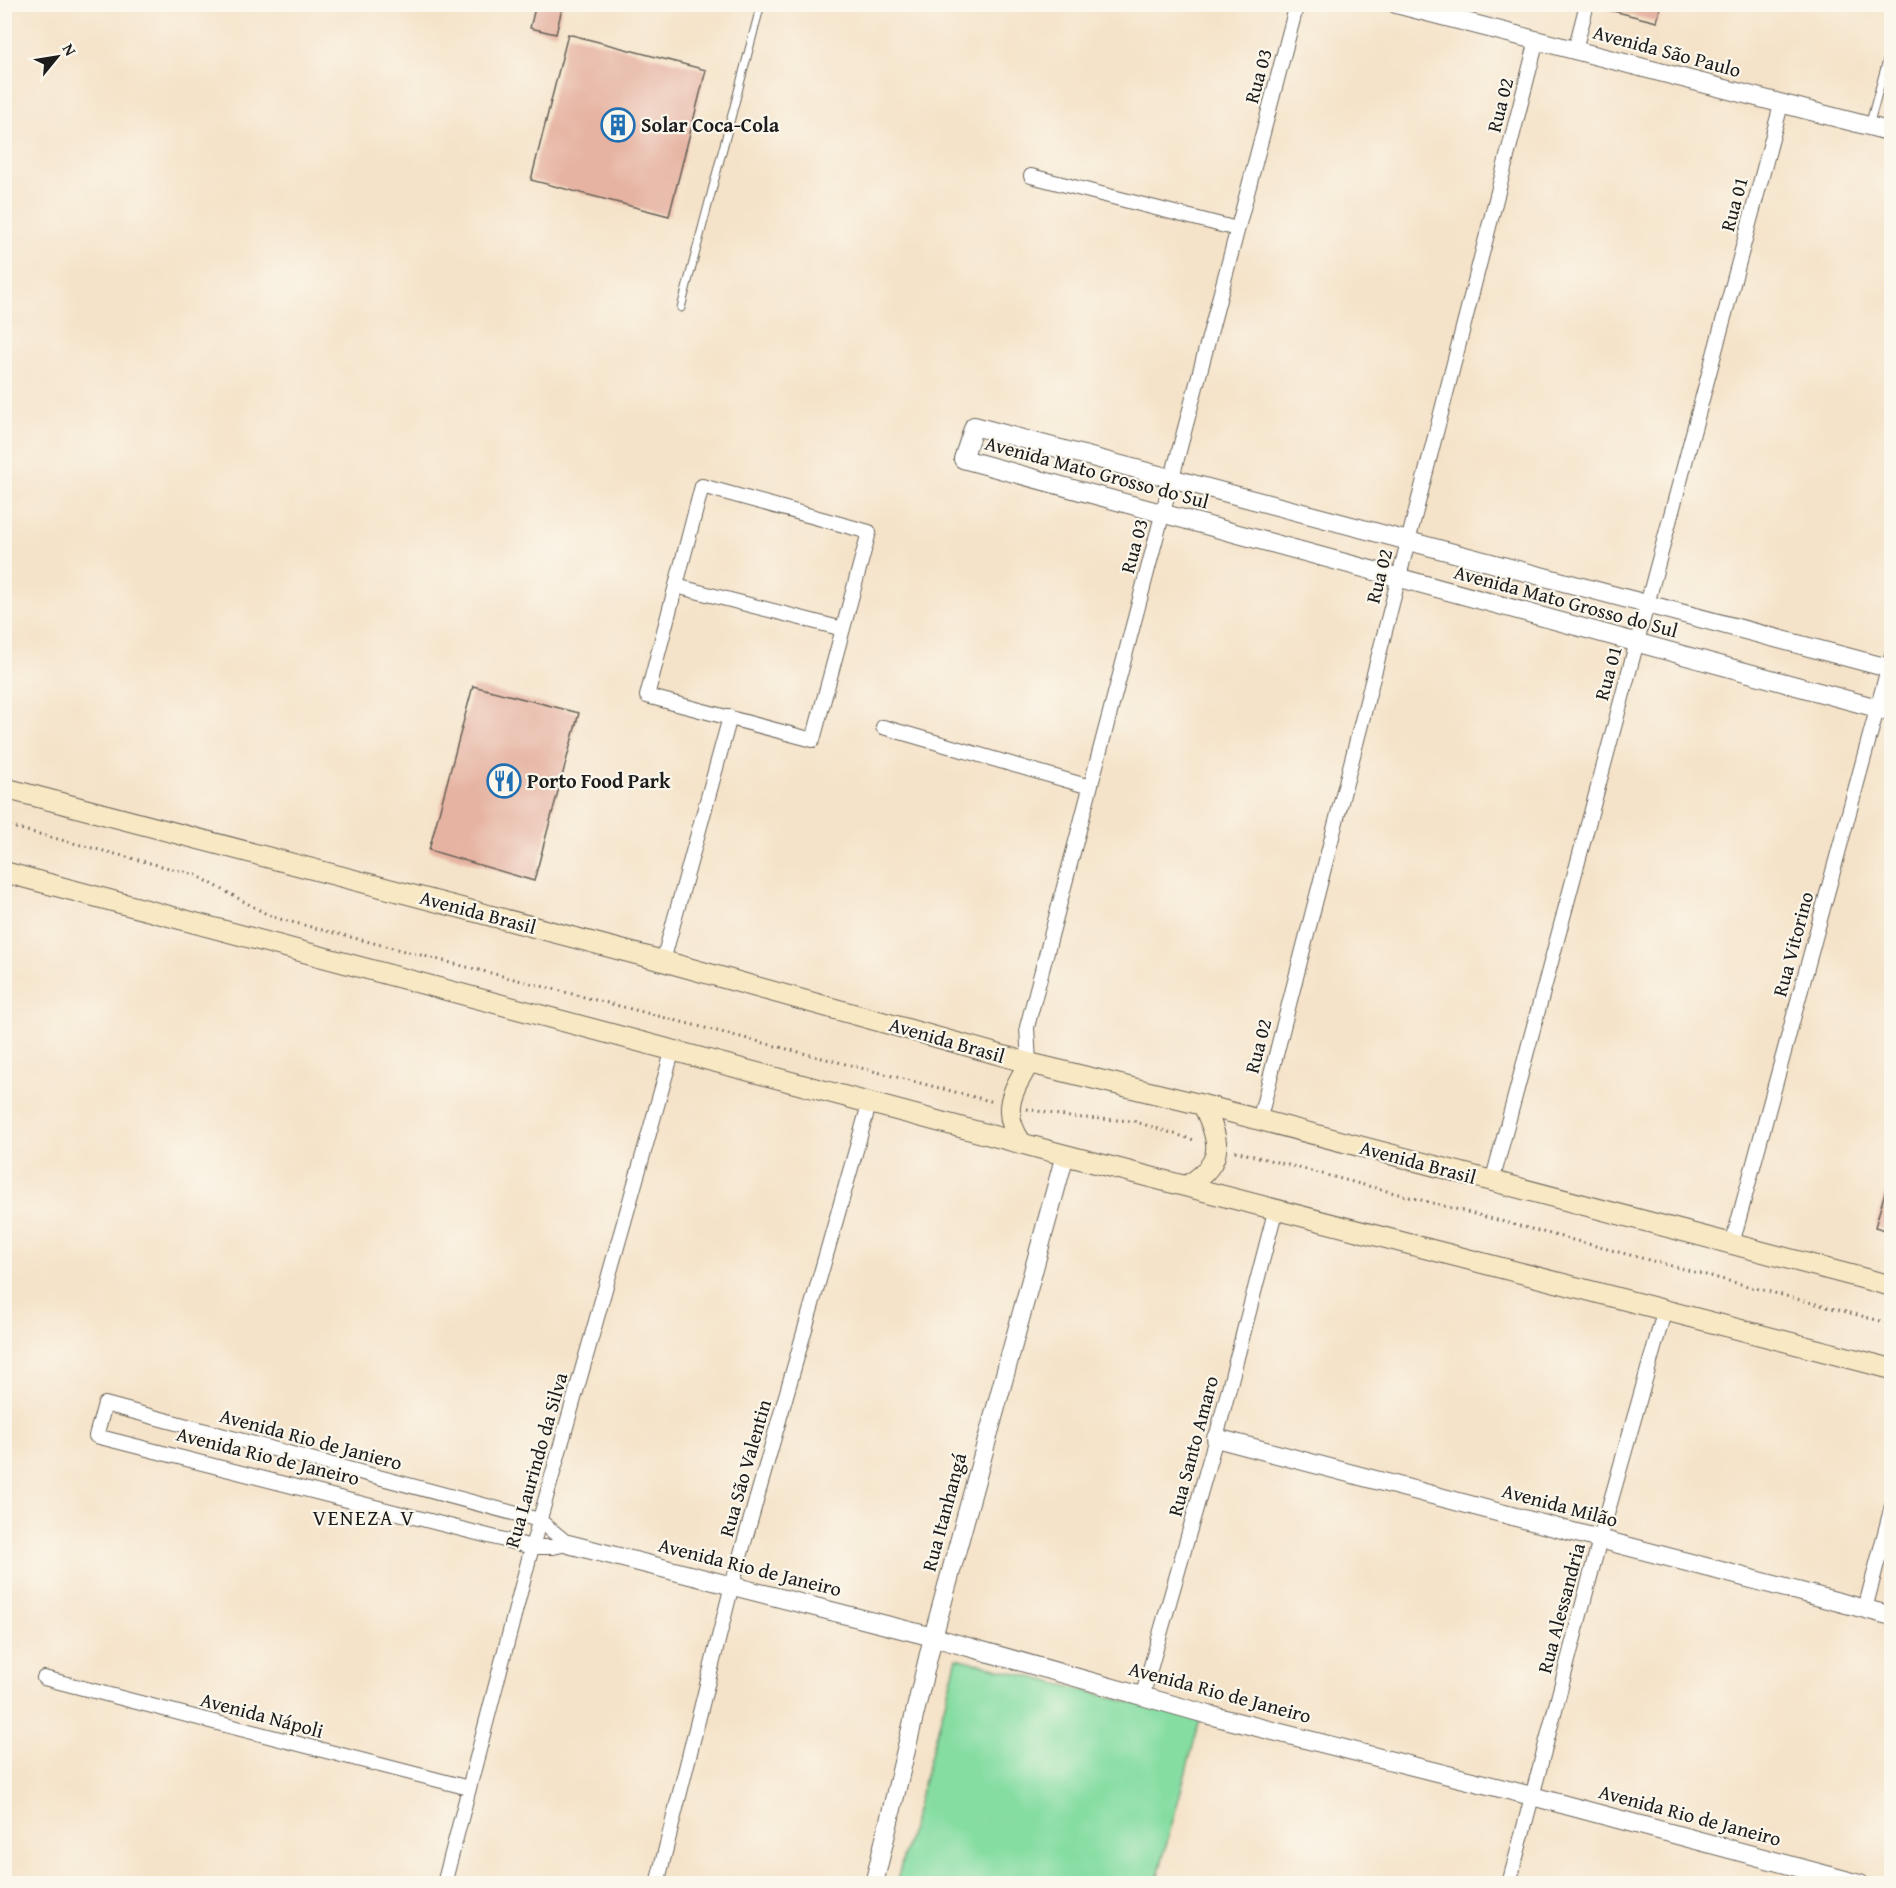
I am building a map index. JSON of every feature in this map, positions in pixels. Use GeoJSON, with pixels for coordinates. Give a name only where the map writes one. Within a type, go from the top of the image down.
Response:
{"type":"FeatureCollection","features":[{"type":"Feature","properties":{"kind":"main road","name":"Avenida Brasil"},"geometry":{"type":"LineString","coordinates":[[4,788],[663,961],[1029,1063],[1203,1105],[1892,1286]]}},
{"type":"Feature","properties":{"kind":"main road"},"geometry":{"type":"LineString","coordinates":[[4,872],[870,1101],[1065,1155],[1892,1369]]}},
{"type":"Feature","properties":{"kind":"main road"},"geometry":{"type":"LineString","coordinates":[[1021,1142],[1009,1117],[1010,1106],[1014,1088],[1029,1063]]}},
{"type":"Feature","properties":{"kind":"main road"},"geometry":{"type":"LineString","coordinates":[[1188,1185],[1211,1167],[1217,1147],[1215,1130],[1203,1105]]}},
{"type":"Feature","properties":{"kind":"street","name":"Rua 03"},"geometry":{"type":"LineString","coordinates":[[1029,1063],[1027,1027],[1297,4]]}},
{"type":"Feature","properties":{"kind":"street","name":"Avenida São Paulo"},"geometry":{"type":"LineString","coordinates":[[1396,4],[1453,12],[1537,40],[1892,132]]}},
{"type":"Feature","properties":{"kind":"street"},"geometry":{"type":"LineString","coordinates":[[1575,50],[1587,4]]}},
{"type":"Feature","properties":{"kind":"street","name":"Rua 02"},"geometry":{"type":"LineString","coordinates":[[1259,1120],[1537,40]]}},
{"type":"Feature","properties":{"kind":"street","name":"Rua 01"},"geometry":{"type":"LineString","coordinates":[[1492,1182],[1781,105]]}},
{"type":"Feature","properties":{"kind":"street"},"geometry":{"type":"LineString","coordinates":[[1031,176],[1237,229]]}},
{"type":"Feature","properties":{"kind":"street","name":"Avenida Mato Grosso do Sul"},"geometry":{"type":"LineString","coordinates":[[1884,710],[963,459],[974,426],[1647,604],[1890,664]]}},
{"type":"Feature","properties":{"kind":"street"},"geometry":{"type":"LineString","coordinates":[[702,486],[869,532],[813,740],[647,696],[676,586],[702,486]]}},
{"type":"Feature","properties":{"kind":"street"},"geometry":{"type":"LineString","coordinates":[[676,586],[843,629]]}},
{"type":"Feature","properties":{"kind":"street","name":"Rua Vitorino"},"geometry":{"type":"LineString","coordinates":[[1732,1244],[1884,710],[1890,664]]}},
{"type":"Feature","properties":{"kind":"street"},"geometry":{"type":"LineString","coordinates":[[663,961],[730,717]]}},
{"type":"Feature","properties":{"kind":"street"},"geometry":{"type":"LineString","coordinates":[[883,727],[1090,787]]}},
{"type":"Feature","properties":{"kind":"street","name":"Rua Laurindo da Silva"},"geometry":{"type":"LineString","coordinates":[[444,1884],[539,1520],[673,1049]]}},
{"type":"Feature","properties":{"kind":"street","name":"Rua São Valentin"},"geometry":{"type":"LineString","coordinates":[[657,1884],[732,1585],[870,1101]]}},
{"type":"Feature","properties":{"kind":"street","name":"Rua Itanhangá"},"geometry":{"type":"LineString","coordinates":[[874,1884],[933,1637],[1065,1155]]}},
{"type":"Feature","properties":{"kind":"street","name":"Rua Santo Amaro"},"geometry":{"type":"LineString","coordinates":[[1143,1694],[1216,1438],[1276,1208]]}},
{"type":"Feature","properties":{"kind":"street","name":"Rua Alessandria"},"geometry":{"type":"LineString","coordinates":[[1509,1884],[1600,1539],[1665,1309]]}},
{"type":"Feature","properties":{"kind":"street","name":"Avenida Rio de Janiero"},"geometry":{"type":"LineString","coordinates":[[96,1436],[105,1404],[539,1520]]}},
{"type":"Feature","properties":{"kind":"street","name":"Avenida Rio de Janeiro"},"geometry":{"type":"LineString","coordinates":[[96,1436],[532,1547],[568,1544],[732,1585],[933,1637],[1209,1714],[1532,1796],[1860,1884]]}},
{"type":"Feature","properties":{"kind":"street","name":"Avenida Milão"},"geometry":{"type":"LineString","coordinates":[[1216,1438],[1892,1616]]}},
{"type":"Feature","properties":{"kind":"street"},"geometry":{"type":"LineString","coordinates":[[1865,1609],[1892,1506]]}},
{"type":"Feature","properties":{"kind":"street","name":"Avenida Rio de Janeiro"},"geometry":{"type":"LineString","coordinates":[[539,1520],[568,1544]]}},
{"type":"Feature","properties":{"kind":"street","name":"Avenida Nápoli"},"geometry":{"type":"LineString","coordinates":[[44,1678],[469,1788]]}},
{"type":"Feature","properties":{"kind":"lane"},"geometry":{"type":"LineString","coordinates":[[681,308],[761,4]]}},
{"type":"Feature","properties":{"kind":"lane"},"geometry":{"type":"LineString","coordinates":[[1869,126],[1892,42]]}},
{"type":"Feature","properties":{"kind":"path"},"geometry":{"type":"LineString","coordinates":[[4,825],[196,875],[272,917],[1010,1106],[1070,1117],[1133,1121],[1217,1147],[1892,1324]]}},
{"type":"Feature","properties":{"kind":"green space"},"geometry":{"type":"Polygon","coordinates":[[[957,1658],[1200,1720],[1156,1883],[896,1884],[957,1658]]]}},
{"type":"Feature","properties":{"kind":"building"},"geometry":{"type":"Polygon","coordinates":[[[536,4],[563,4],[556,34],[530,28],[536,4]]]}},
{"type":"Feature","properties":{"kind":"building"},"geometry":{"type":"Polygon","coordinates":[[[1610,4],[1661,4],[1657,22],[1609,10],[1610,4]]]}},
{"type":"Feature","properties":{"kind":"building","name":"Solar Coca-Cola"},"geometry":{"type":"Polygon","coordinates":[[[568,34],[706,70],[669,216],[531,180],[568,34]]]}},
{"type":"Feature","properties":{"kind":"building","name":"Porto Food Park"},"geometry":{"type":"Polygon","coordinates":[[[473,686],[579,713],[534,881],[429,850],[473,686]]]}},
{"type":"Feature","properties":{"kind":"building"},"geometry":{"type":"Polygon","coordinates":[[[1887,1185],[1892,1185],[1892,1232],[1875,1227],[1887,1185]]]}},
{"type":"Feature","properties":{"kind":"place","name":"Solar Coca-Cola"},"geometry":{"type":"Point","coordinates":[618,125]}},
{"type":"Feature","properties":{"kind":"place","name":"Porto Food Park"},"geometry":{"type":"Point","coordinates":[504,781]}},
{"type":"Feature","properties":{"kind":"district","name":"VENEZA V"},"geometry":{"type":"Point","coordinates":[364,1518]}}]}
